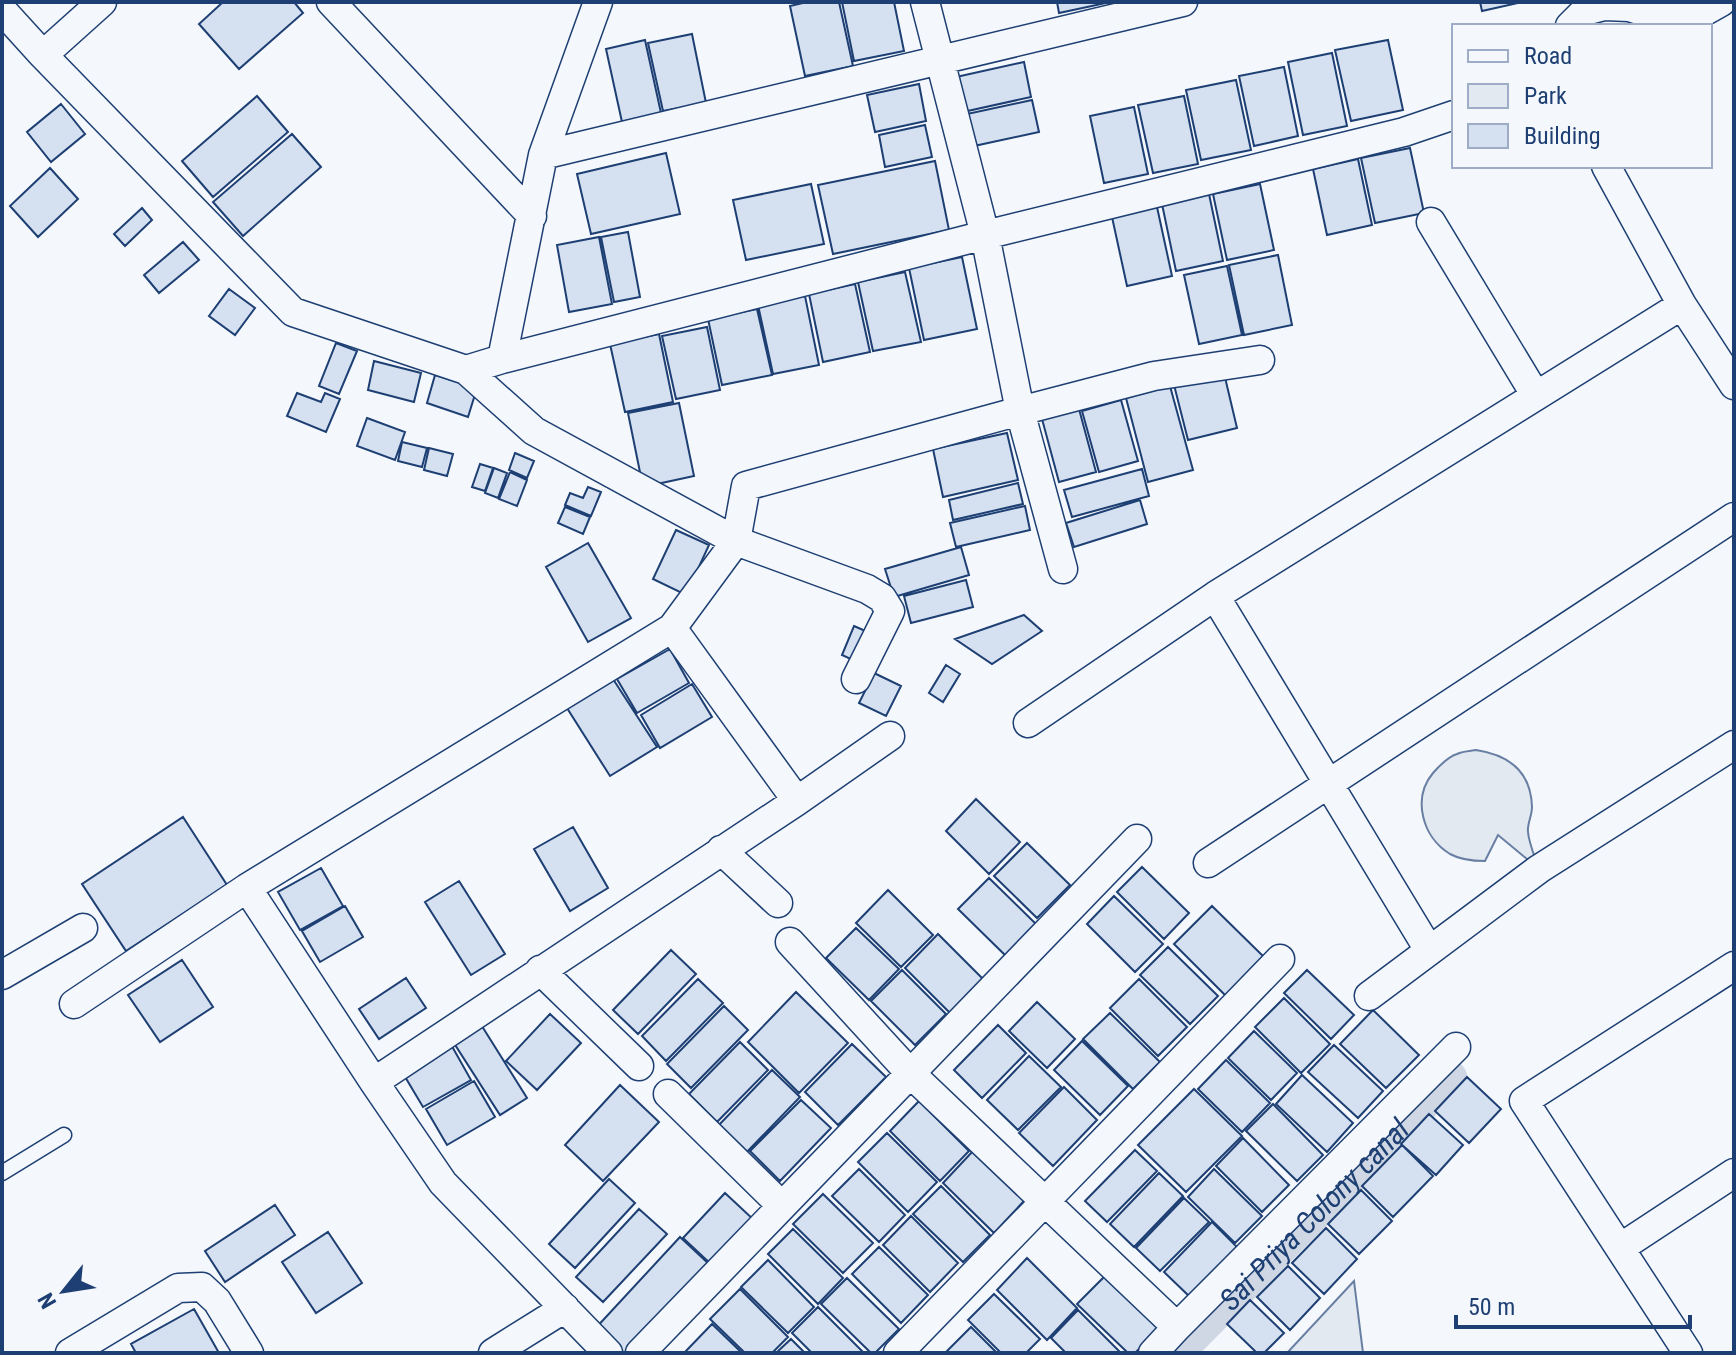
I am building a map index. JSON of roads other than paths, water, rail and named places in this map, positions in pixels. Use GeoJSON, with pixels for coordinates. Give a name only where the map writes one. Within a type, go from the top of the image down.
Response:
{"type":"FeatureCollection","features":[{"type":"Feature","properties":{"kind":"street"},"geometry":{"type":"LineString","coordinates":[[43,55],[102,2]]}},
{"type":"Feature","properties":{"kind":"street"},"geometry":{"type":"LineString","coordinates":[[502,359],[543,155],[598,2]]}},
{"type":"Feature","properties":{"kind":"street"},"geometry":{"type":"LineString","coordinates":[[925,2],[985,235],[1020,411],[1063,569]]}},
{"type":"Feature","properties":{"kind":"street"},"geometry":{"type":"LineString","coordinates":[[543,155],[1183,2]]}},
{"type":"Feature","properties":{"kind":"street"},"geometry":{"type":"LineString","coordinates":[[1572,24],[1585,11],[1604,6],[1629,7],[1648,13],[1684,14],[1705,11],[1721,2]]}},
{"type":"Feature","properties":{"kind":"street"},"geometry":{"type":"LineString","coordinates":[[338,4],[532,216]]}},
{"type":"Feature","properties":{"kind":"street"},"geometry":{"type":"LineString","coordinates":[[2,10],[293,312],[466,370],[534,431],[736,541],[867,589],[882,598],[890,611],[856,679]]}},
{"type":"Feature","properties":{"kind":"street"},"geometry":{"type":"LineString","coordinates":[[466,370],[985,235],[1404,132],[1452,116]]}},
{"type":"Feature","properties":{"kind":"street"},"geometry":{"type":"LineString","coordinates":[[1607,168],[1682,305],[1734,385]]}},
{"type":"Feature","properties":{"kind":"street"},"geometry":{"type":"LineString","coordinates":[[1431,222],[1536,396]]}},
{"type":"Feature","properties":{"kind":"street"},"geometry":{"type":"LineString","coordinates":[[1028,723],[1215,596],[1682,305]]}},
{"type":"Feature","properties":{"kind":"street"},"geometry":{"type":"LineString","coordinates":[[74,1004],[247,888],[672,628],[736,541],[746,486],[1154,376],[1260,360]]}},
{"type":"Feature","properties":{"kind":"street"},"geometry":{"type":"LineString","coordinates":[[1208,863],[1734,517]]}},
{"type":"Feature","properties":{"kind":"street"},"geometry":{"type":"LineString","coordinates":[[1215,596],[1429,950]]}},
{"type":"Feature","properties":{"kind":"street"},"geometry":{"type":"LineString","coordinates":[[672,628],[797,801]]}},
{"type":"Feature","properties":{"kind":"street"},"geometry":{"type":"LineString","coordinates":[[374,1082],[890,736]]}},
{"type":"Feature","properties":{"kind":"street"},"geometry":{"type":"LineString","coordinates":[[1369,996],[1539,869],[1734,745]]}},
{"type":"Feature","properties":{"kind":"street"},"geometry":{"type":"LineString","coordinates":[[640,1353],[1137,839]]}},
{"type":"Feature","properties":{"kind":"street"},"geometry":{"type":"LineString","coordinates":[[721,850],[778,903]]}},
{"type":"Feature","properties":{"kind":"street"},"geometry":{"type":"LineString","coordinates":[[247,888],[443,1183],[608,1353]]}},
{"type":"Feature","properties":{"kind":"street"},"geometry":{"type":"LineString","coordinates":[[2,975],[83,928]]}},
{"type":"Feature","properties":{"kind":"street"},"geometry":{"type":"LineString","coordinates":[[790,942],[910,1073],[1177,1327]]}},
{"type":"Feature","properties":{"kind":"street"},"geometry":{"type":"LineString","coordinates":[[898,1353],[1280,959]]}},
{"type":"Feature","properties":{"kind":"street"},"geometry":{"type":"LineString","coordinates":[[1688,1353],[1524,1101],[1734,966]]}},
{"type":"Feature","properties":{"kind":"street"},"geometry":{"type":"LineString","coordinates":[[540,970],[639,1066]]}},
{"type":"Feature","properties":{"kind":"street"},"geometry":{"type":"LineString","coordinates":[[1153,1353],[1456,1047]]}},
{"type":"Feature","properties":{"kind":"street"},"geometry":{"type":"LineString","coordinates":[[668,1094],[782,1206]]}},
{"type":"Feature","properties":{"kind":"street"},"geometry":{"type":"LineString","coordinates":[[1620,1248],[1734,1173]]}},
{"type":"Feature","properties":{"kind":"street"},"geometry":{"type":"LineString","coordinates":[[70,1353],[178,1288],[202,1287],[217,1301],[249,1353]]}},
{"type":"Feature","properties":{"kind":"street"},"geometry":{"type":"LineString","coordinates":[[493,1353],[565,1308]]}},
{"type":"Feature","properties":{"kind":"lane"},"geometry":{"type":"LineString","coordinates":[[2,1173],[64,1135]]}},
{"type":"Feature","properties":{"kind":"waterway","name":"Sai Priya Colony canal"},"geometry":{"type":"LineString","coordinates":[[1178,1353],[1451,1077]]}}]}
